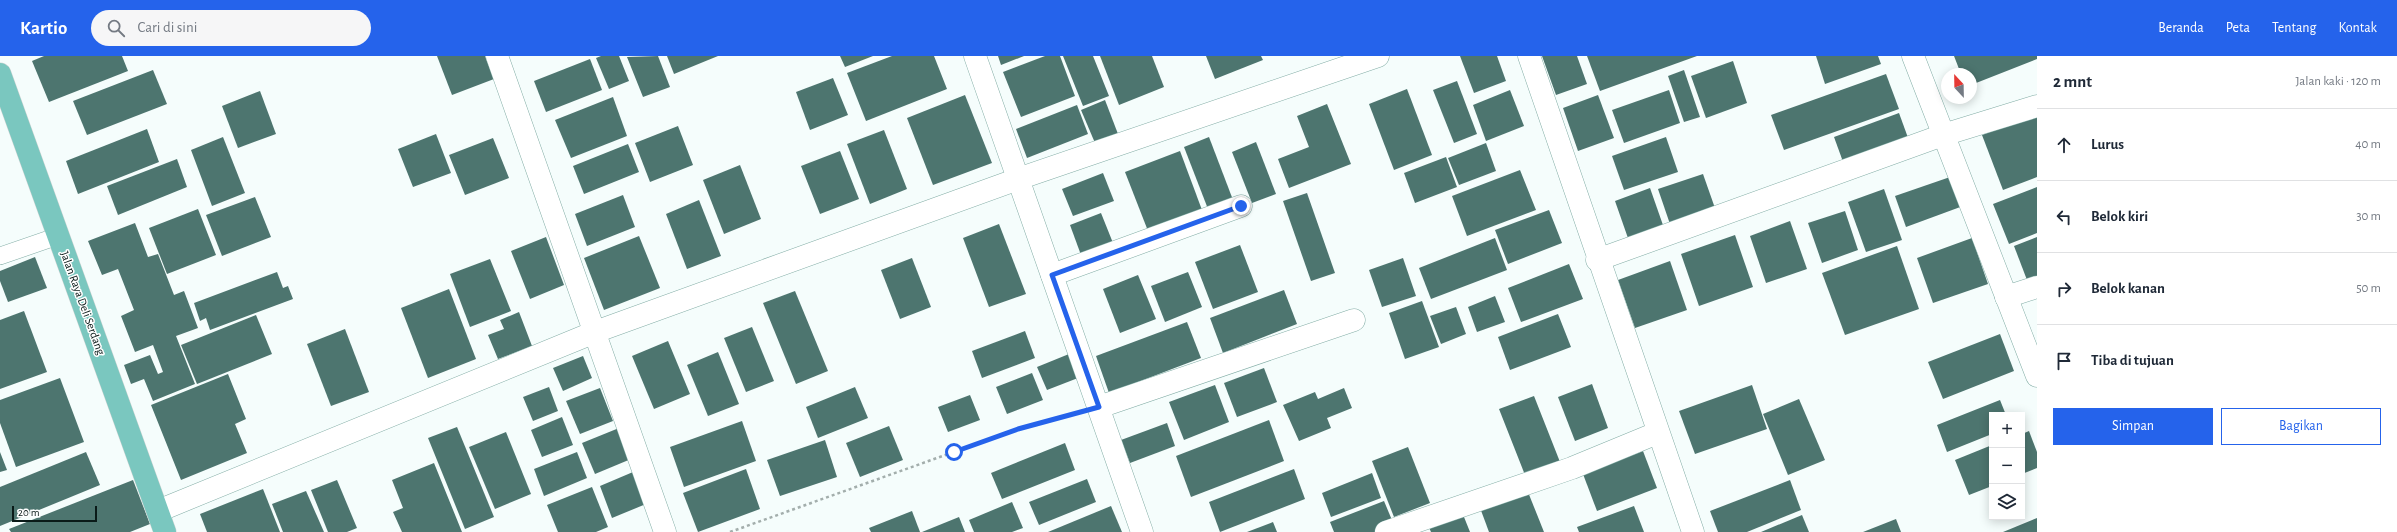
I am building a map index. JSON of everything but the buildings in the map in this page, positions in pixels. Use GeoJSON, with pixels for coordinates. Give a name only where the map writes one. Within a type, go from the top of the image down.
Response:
{"type":"FeatureCollection","features":[{"type":"Feature","properties":{"kind":"main road","name":"Jalan Raya Deli Serdang"},"geometry":{"type":"LineString","coordinates":[[0,74],[165,532]]}},
{"type":"Feature","properties":{"kind":"street"},"geometry":{"type":"LineString","coordinates":[[497,56],[665,532]]}},
{"type":"Feature","properties":{"kind":"street"},"geometry":{"type":"LineString","coordinates":[[975,56],[1142,532]]}},
{"type":"Feature","properties":{"kind":"street"},"geometry":{"type":"LineString","coordinates":[[158,511],[595,332],[1018,179],[1378,56]]}},
{"type":"Feature","properties":{"kind":"street"},"geometry":{"type":"LineString","coordinates":[[1529,56],[1657,433],[1693,532]]}},
{"type":"Feature","properties":{"kind":"street"},"geometry":{"type":"LineString","coordinates":[[1913,56],[2037,376]]}},
{"type":"Feature","properties":{"kind":"street"},"geometry":{"type":"LineString","coordinates":[[1598,260],[1943,135],[2037,106]]}},
{"type":"Feature","properties":{"kind":"street"},"geometry":{"type":"LineString","coordinates":[[1052,275],[1241,206]]}},
{"type":"Feature","properties":{"kind":"street"},"geometry":{"type":"LineString","coordinates":[[2006,297],[2037,287]]}},
{"type":"Feature","properties":{"kind":"street"},"geometry":{"type":"LineString","coordinates":[[1099,407],[1354,320]]}},
{"type":"Feature","properties":{"kind":"street"},"geometry":{"type":"LineString","coordinates":[[1386,532],[1572,468],[1657,433]]}},
{"type":"Feature","properties":{"kind":"lane"},"geometry":{"type":"LineString","coordinates":[[0,256],[58,236]]}},
{"type":"Feature","properties":{"kind":"path"},"geometry":{"type":"LineString","coordinates":[[730,532],[1018,429],[1099,407]]}},
{"type":"Feature","properties":{"kind":"route"},"geometry":{"type":"LineString","coordinates":[[954,452],[1018,429],[1099,407],[1052,275],[1241,206]]}}]}
